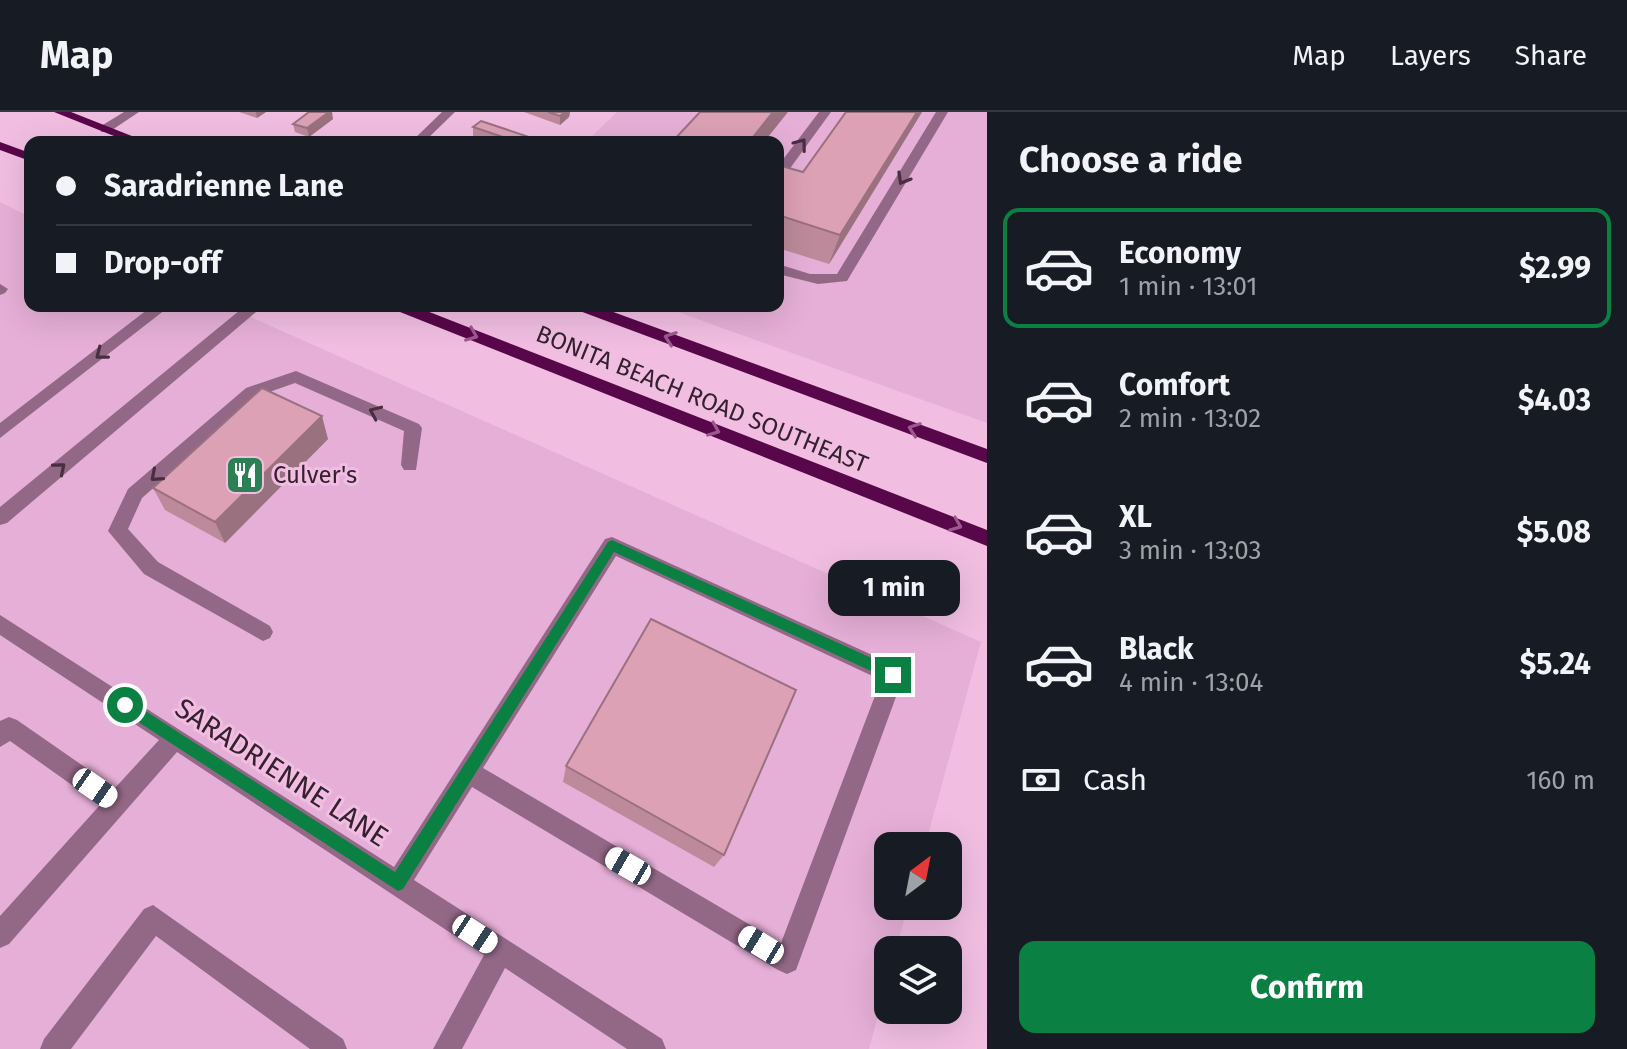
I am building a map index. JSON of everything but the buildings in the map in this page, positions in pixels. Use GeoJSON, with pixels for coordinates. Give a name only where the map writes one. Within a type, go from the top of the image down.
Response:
{"type":"FeatureCollection","features":[{"type":"Feature","properties":{"kind":"main road"},"geometry":{"type":"LineString","coordinates":[[60,112],[124,136]]}},
{"type":"Feature","properties":{"kind":"main road"},"geometry":{"type":"LineString","coordinates":[[0,146],[24,155]]}},
{"type":"Feature","properties":{"kind":"main road","name":"BONITA BEACH ROAD SOUTHEAST"},"geometry":{"type":"LineString","coordinates":[[415,312],[987,538]]}},
{"type":"Feature","properties":{"kind":"main road","name":"BONITA BEACH ROAD SOUTHEAST"},"geometry":{"type":"LineString","coordinates":[[598,312],[987,456]]}},
{"type":"Feature","properties":{"kind":"street"},"geometry":{"type":"LineString","coordinates":[[105,129],[133,112]]}},
{"type":"Feature","properties":{"kind":"street"},"geometry":{"type":"LineString","coordinates":[[423,136],[449,112]]}},
{"type":"Feature","properties":{"kind":"street"},"geometry":{"type":"LineString","coordinates":[[784,167],[825,112]]}},
{"type":"Feature","properties":{"kind":"street"},"geometry":{"type":"LineString","coordinates":[[784,271],[808,279],[826,281],[842,278],[942,112]]}},
{"type":"Feature","properties":{"kind":"street"},"geometry":{"type":"LineString","coordinates":[[0,432],[154,312]]}},
{"type":"Feature","properties":{"kind":"street"},"geometry":{"type":"LineString","coordinates":[[0,518],[248,312]]}},
{"type":"Feature","properties":{"kind":"street"},"geometry":{"type":"LineString","coordinates":[[263,632],[151,568],[118,531],[135,494],[252,392],[296,377],[413,428],[410,465]]}},
{"type":"Feature","properties":{"kind":"street"},"geometry":{"type":"LineString","coordinates":[[398,883],[468,772],[612,545],[893,675],[787,961],[468,772]]}},
{"type":"Feature","properties":{"kind":"street","name":"SARADRIENNE LANE"},"geometry":{"type":"LineString","coordinates":[[0,624],[652,1049]]}},
{"type":"Feature","properties":{"kind":"street"},"geometry":{"type":"LineString","coordinates":[[3,729],[117,803]]}},
{"type":"Feature","properties":{"kind":"street"},"geometry":{"type":"LineString","coordinates":[[0,935],[175,738]]}},
{"type":"Feature","properties":{"kind":"street"},"geometry":{"type":"LineString","coordinates":[[54,1049],[153,918],[333,1049]]}},
{"type":"Feature","properties":{"kind":"street"},"geometry":{"type":"LineString","coordinates":[[447,1049],[501,950]]}},
{"type":"Feature","properties":{"kind":"shaded area"},"geometry":{"type":"Polygon","coordinates":[[[617,112],[987,112],[987,423],[678,312],[784,312],[784,136],[592,136],[617,112]]]}},
{"type":"Feature","properties":{"kind":"shaded area"},"geometry":{"type":"Polygon","coordinates":[[[0,202],[24,214],[24,312],[239,312],[981,642],[929,832],[874,832],[874,920],[904,920],[900,936],[874,936],[876,1024],[869,1049],[0,1049],[0,202]]]}},
{"type":"Feature","properties":{"kind":"place","name":"Culver's"},"geometry":{"type":"Point","coordinates":[245,475]}},
{"type":"Feature","properties":{"kind":"route"},"geometry":{"type":"LineString","coordinates":[[125,705],[398,883],[612,545],[893,675]]}}]}
